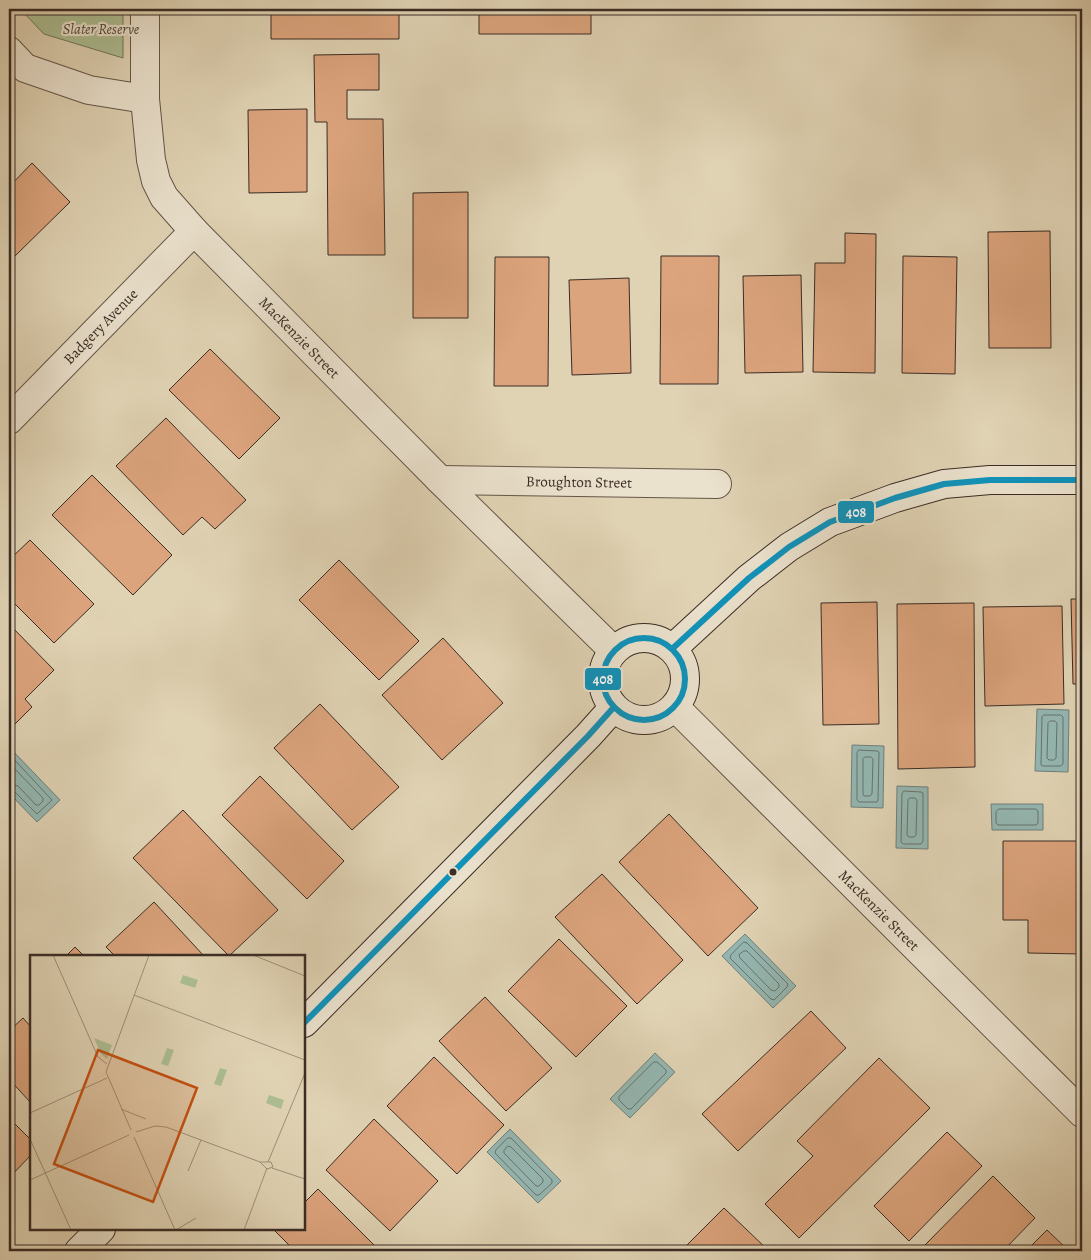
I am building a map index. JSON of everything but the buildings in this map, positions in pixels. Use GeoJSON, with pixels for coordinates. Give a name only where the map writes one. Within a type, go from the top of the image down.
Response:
{"type":"FeatureCollection","features":[{"type":"Feature","properties":{"kind":"street","name":"MacKenzie Street"},"geometry":{"type":"LineString","coordinates":[[145,9],[145,99],[151,160],[156,181],[164,197],[194,232],[440,480],[614,651]]}},
{"type":"Feature","properties":{"kind":"street"},"geometry":{"type":"LineString","coordinates":[[9,51],[25,68],[89,90],[145,99]]}},
{"type":"Feature","properties":{"kind":"street","name":"Badgery Avenue"},"geometry":{"type":"LineString","coordinates":[[9,420],[194,232]]}},
{"type":"Feature","properties":{"kind":"street","name":"Broughton Street"},"geometry":{"type":"LineString","coordinates":[[440,480],[717,484]]}},
{"type":"Feature","properties":{"kind":"street"},"geometry":{"type":"LineString","coordinates":[[672,649],[749,578],[789,547],[830,522],[895,498],[944,484],[990,480],[1082,480]]}},
{"type":"Feature","properties":{"kind":"street"},"geometry":{"type":"LineString","coordinates":[[649,638],[661,641],[672,649],[680,658],[685,671],[682,696],[675,707],[667,714],[656,719],[644,721],[633,720],[614,708],[604,691],[603,672],[607,661],[614,651],[624,643],[636,639],[649,638]]}},
{"type":"Feature","properties":{"kind":"street","name":"MacKenzie Street"},"geometry":{"type":"LineString","coordinates":[[675,707],[1082,1113]]}},
{"type":"Feature","properties":{"kind":"street"},"geometry":{"type":"LineString","coordinates":[[305,1023],[614,708]]}},
{"type":"Feature","properties":{"kind":"street"},"geometry":{"type":"LineString","coordinates":[[78,1251],[100,1230]]}},
{"type":"Feature","properties":{"kind":"green space","name":"Slater Reserve"},"geometry":{"type":"Polygon","coordinates":[[[20,9],[123,9],[123,58],[44,34],[20,9]]]}},
{"type":"Feature","properties":{"kind":"water"},"geometry":{"type":"Polygon","coordinates":[[[1037,709],[1069,710],[1068,772],[1035,771],[1037,709]]]}},
{"type":"Feature","properties":{"kind":"water"},"geometry":{"type":"Polygon","coordinates":[[[852,745],[884,746],[883,808],[851,807],[852,745]]]}},
{"type":"Feature","properties":{"kind":"water"},"geometry":{"type":"Polygon","coordinates":[[[10,748],[60,800],[37,822],[9,793],[10,748]]]}},
{"type":"Feature","properties":{"kind":"water"},"geometry":{"type":"Polygon","coordinates":[[[897,786],[928,787],[928,849],[896,848],[897,786]]]}},
{"type":"Feature","properties":{"kind":"water"},"geometry":{"type":"Polygon","coordinates":[[[991,804],[1043,804],[1043,830],[992,830],[991,804]]]}},
{"type":"Feature","properties":{"kind":"water"},"geometry":{"type":"Polygon","coordinates":[[[745,934],[796,986],[773,1008],[722,956],[745,934]]]}},
{"type":"Feature","properties":{"kind":"water"},"geometry":{"type":"Polygon","coordinates":[[[655,1053],[675,1072],[630,1118],[610,1099],[655,1053]]]}},
{"type":"Feature","properties":{"kind":"water"},"geometry":{"type":"Polygon","coordinates":[[[510,1129],[561,1181],[538,1203],[487,1152],[510,1129]]]}},
{"type":"Feature","properties":{"kind":"transit line","name":"408"},"geometry":{"type":"LineString","coordinates":[[672,649],[749,578],[789,547],[830,522],[895,498],[944,484],[990,480],[1082,480]]}},
{"type":"Feature","properties":{"kind":"transit line","name":"408"},"geometry":{"type":"LineString","coordinates":[[644,638],[660,641],[673,650],[682,663],[685,679],[682,695],[673,708],[660,717],[644,720],[628,717],[615,708],[606,695],[603,679],[606,663],[615,650],[628,641],[644,638]]}},
{"type":"Feature","properties":{"kind":"transit line","name":"408"},"geometry":{"type":"LineString","coordinates":[[305,1022],[588,736],[614,707]]}}]}
